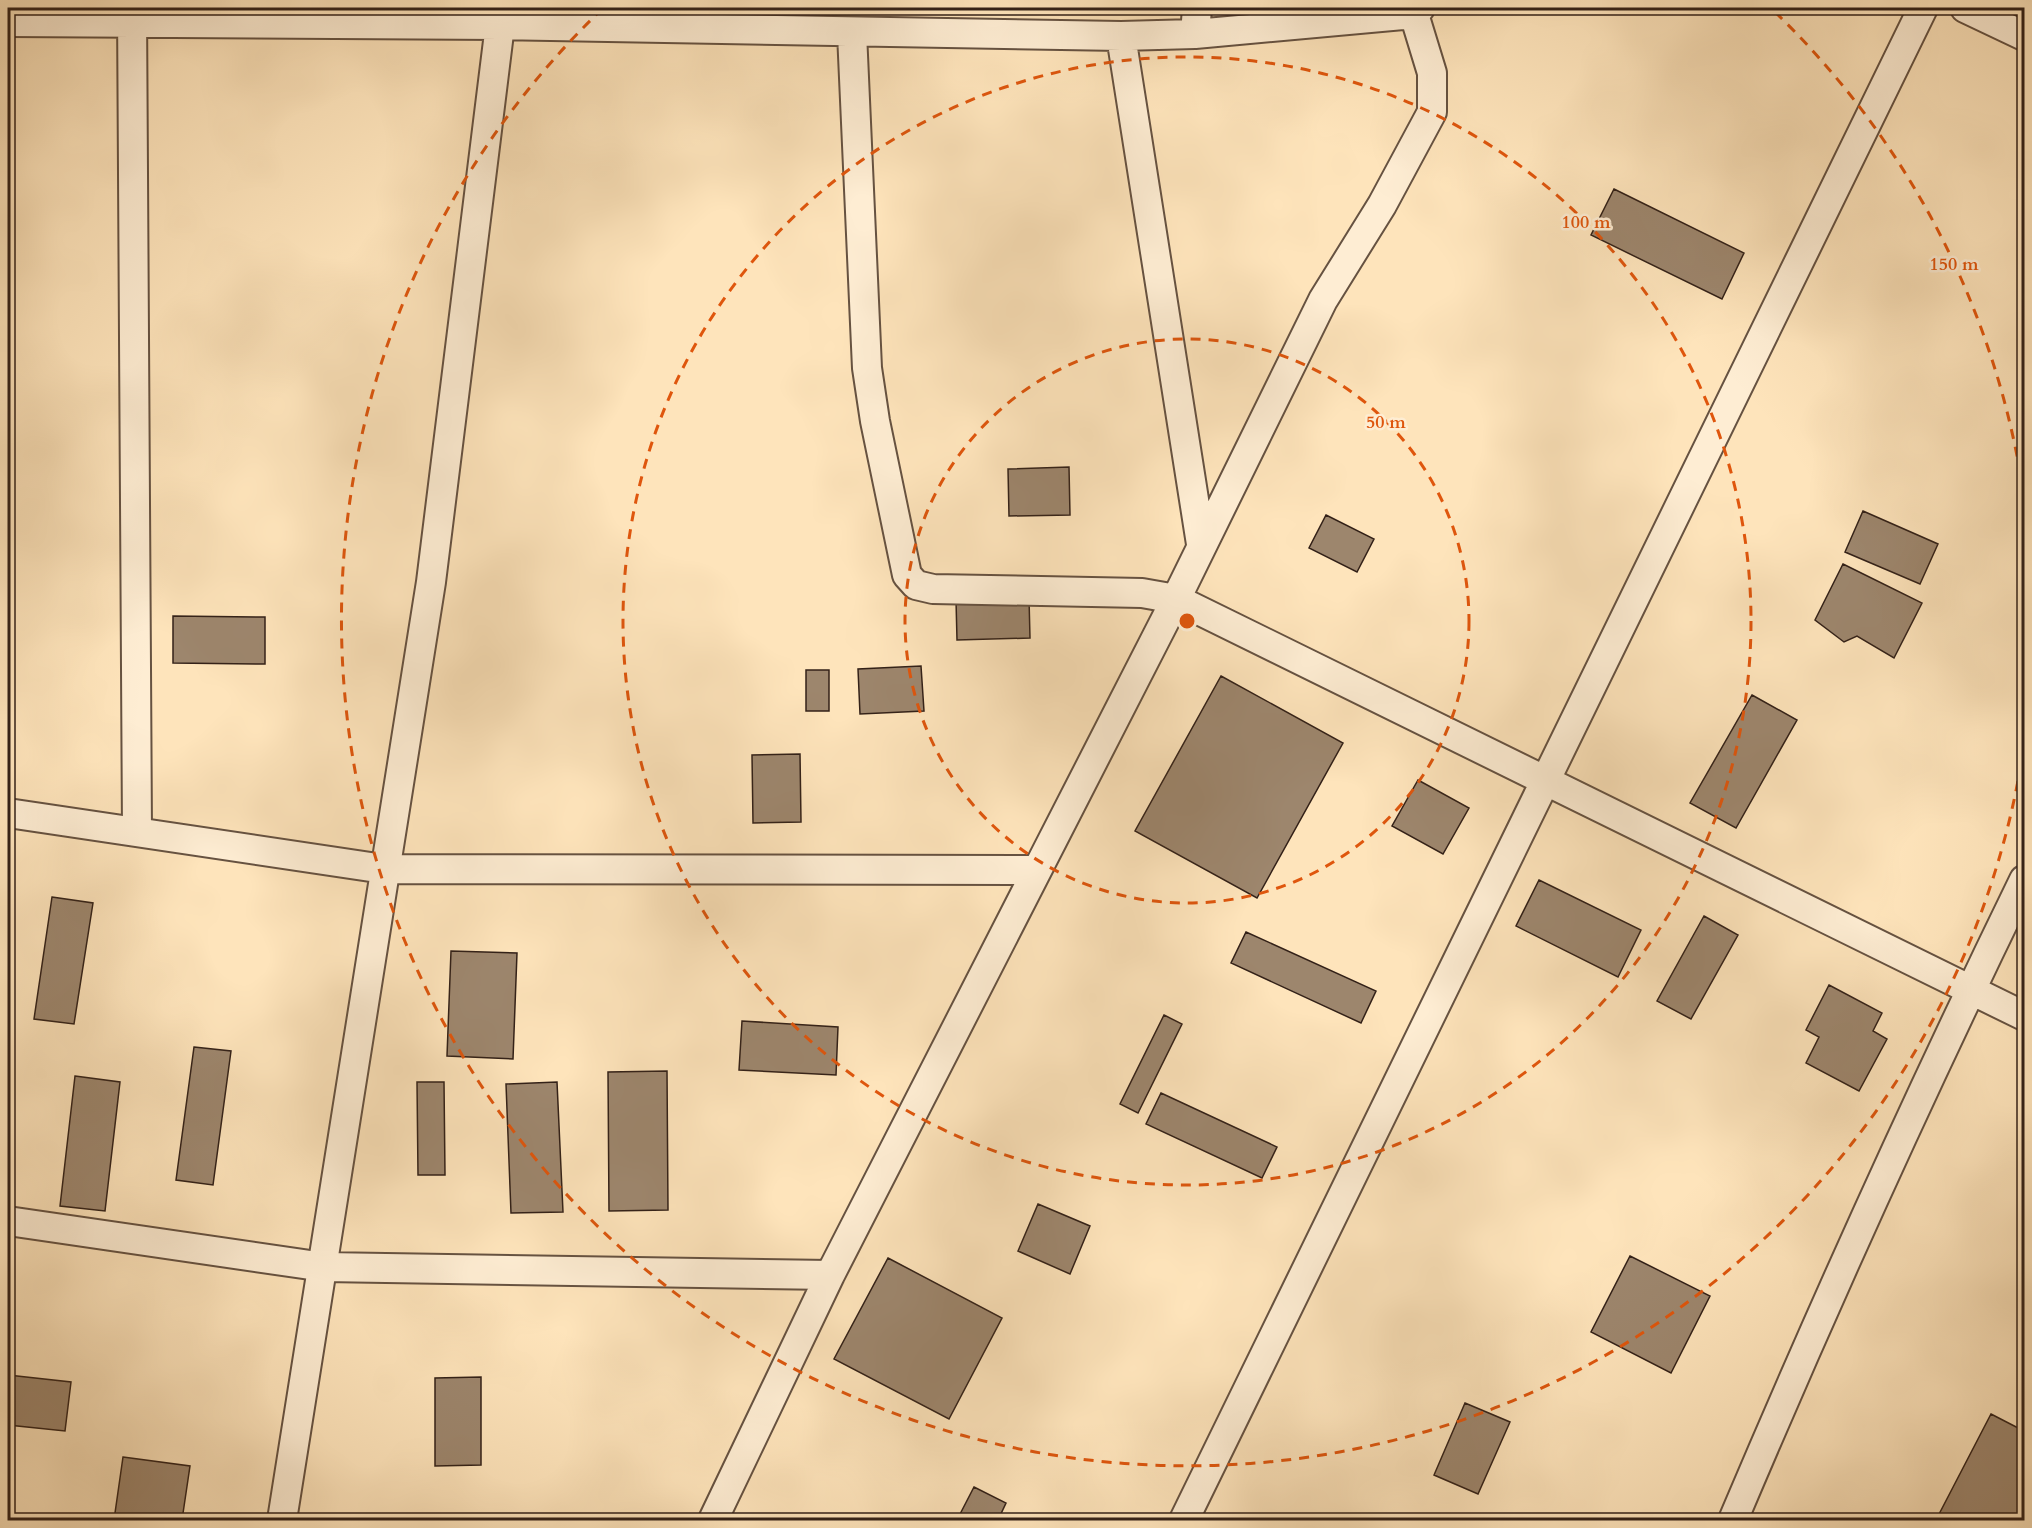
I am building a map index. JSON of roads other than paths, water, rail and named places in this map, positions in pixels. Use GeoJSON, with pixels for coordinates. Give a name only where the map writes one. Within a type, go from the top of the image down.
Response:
{"type":"FeatureCollection","features":[{"type":"Feature","properties":{"kind":"street"},"geometry":{"type":"LineString","coordinates":[[1184,1521],[1923,8]]}},
{"type":"Feature","properties":{"kind":"street"},"geometry":{"type":"LineString","coordinates":[[1965,8],[2025,36]]}},
{"type":"Feature","properties":{"kind":"street"},"geometry":{"type":"LineString","coordinates":[[8,22],[132,15],[500,26],[599,18],[852,33],[1121,36],[1196,21],[1417,11],[1432,73],[1432,112],[1382,205],[1323,300],[1201,544],[1176,599],[830,1275],[713,1521]]}},
{"type":"Feature","properties":{"kind":"street"},"geometry":{"type":"LineString","coordinates":[[132,15],[137,832]]}},
{"type":"Feature","properties":{"kind":"street"},"geometry":{"type":"LineString","coordinates":[[282,1521],[431,582],[500,26]]}},
{"type":"Feature","properties":{"kind":"street"},"geometry":{"type":"LineString","coordinates":[[852,33],[867,368],[875,421],[907,575],[916,585],[933,589],[1142,593],[1176,599],[2025,1016]]}},
{"type":"Feature","properties":{"kind":"street"},"geometry":{"type":"LineString","coordinates":[[1121,36],[1201,544]]}},
{"type":"Feature","properties":{"kind":"street"},"geometry":{"type":"LineString","coordinates":[[8,813],[384,869],[1037,870]]}},
{"type":"Feature","properties":{"kind":"street"},"geometry":{"type":"LineString","coordinates":[[1733,1521],[1812,1334],[1971,988],[2025,880]]}},
{"type":"Feature","properties":{"kind":"street"},"geometry":{"type":"LineString","coordinates":[[8,1221],[324,1267],[830,1275]]}}]}
